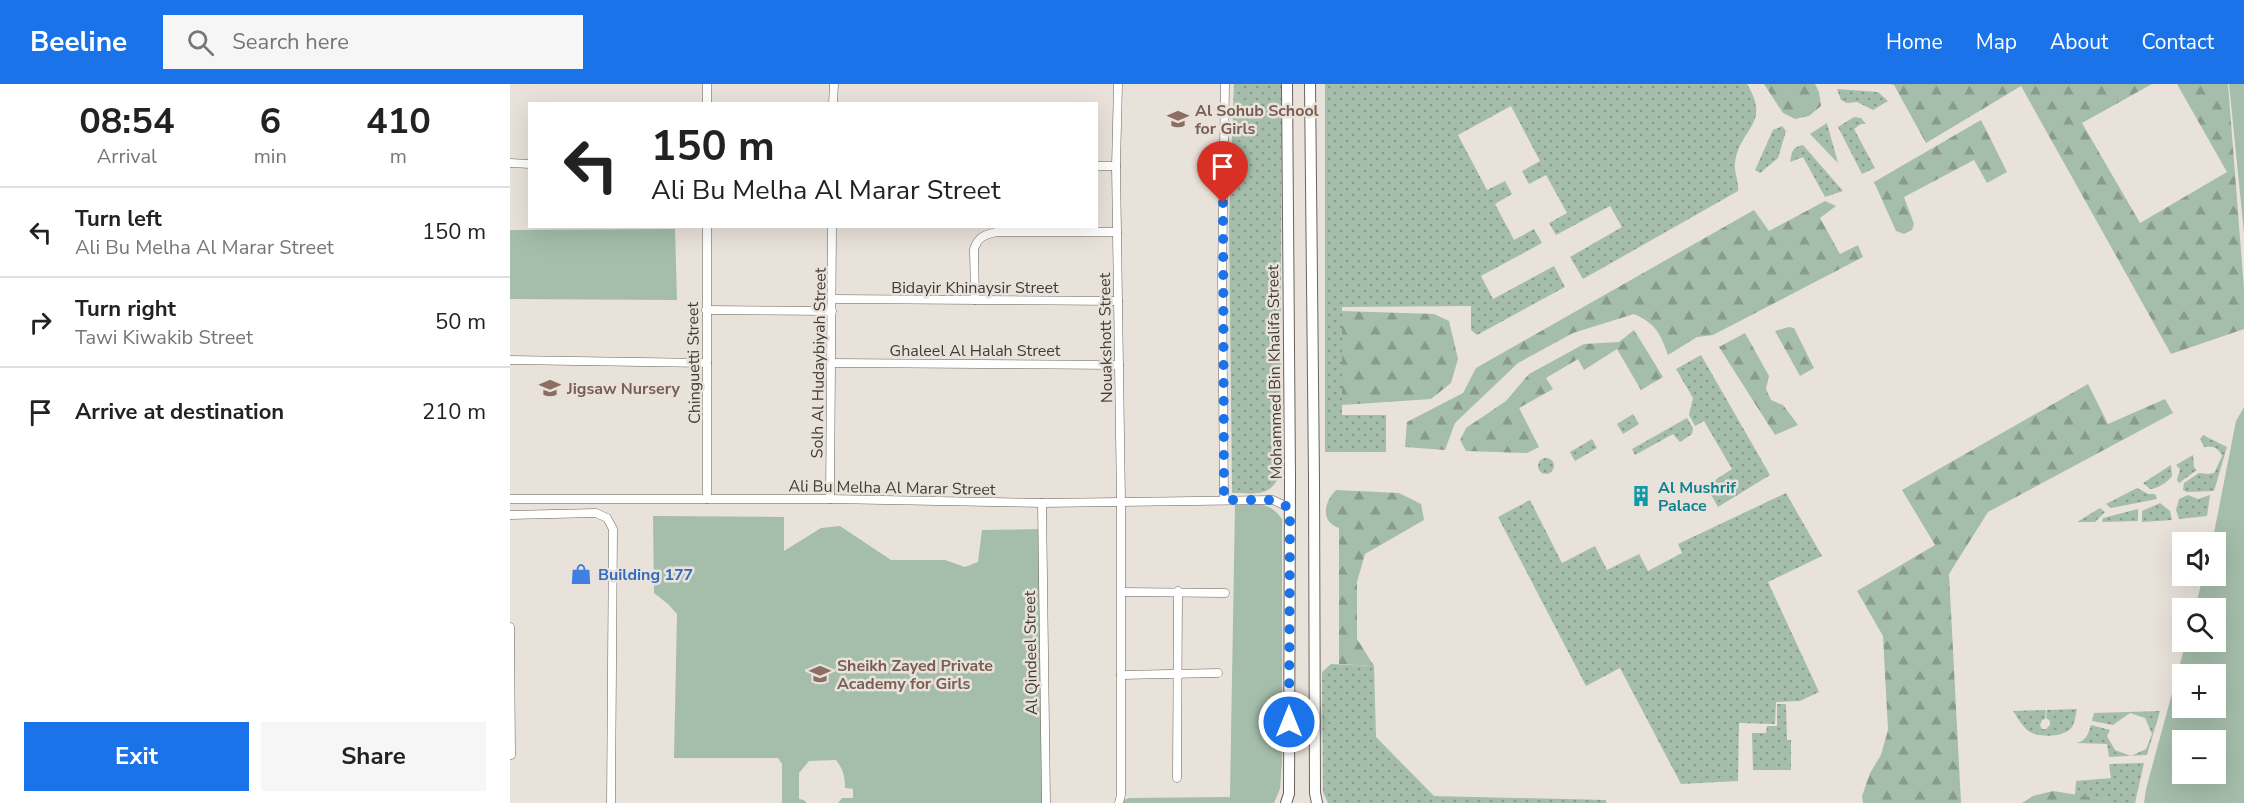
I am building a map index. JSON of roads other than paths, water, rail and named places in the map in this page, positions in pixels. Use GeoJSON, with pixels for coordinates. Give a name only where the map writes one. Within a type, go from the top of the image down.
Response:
{"type":"FeatureCollection","features":[{"type":"Feature","properties":{"kind":"main road","name":"Mohammed Bin Khalifa Street"},"geometry":{"type":"LineString","coordinates":[[1286,803],[1289,794],[1290,508],[1287,84]]}},
{"type":"Feature","properties":{"kind":"main road"},"geometry":{"type":"LineString","coordinates":[[1310,84],[1315,793],[1317,803]]}},
{"type":"Feature","properties":{"kind":"street"},"geometry":{"type":"LineString","coordinates":[[707,84],[707,102]]}},
{"type":"Feature","properties":{"kind":"street"},"geometry":{"type":"LineString","coordinates":[[833,102],[834,84]]}},
{"type":"Feature","properties":{"kind":"street","name":"Nouakshott Street"},"geometry":{"type":"LineString","coordinates":[[1118,84],[1116,166],[1122,592],[1121,795],[1119,803]]}},
{"type":"Feature","properties":{"kind":"street"},"geometry":{"type":"LineString","coordinates":[[1224,500],[1222,274],[1225,84]]}},
{"type":"Feature","properties":{"kind":"street"},"geometry":{"type":"LineString","coordinates":[[510,163],[528,164]]}},
{"type":"Feature","properties":{"kind":"street"},"geometry":{"type":"LineString","coordinates":[[1098,166],[1116,166]]}},
{"type":"Feature","properties":{"kind":"street","name":"Chinguetti Street"},"geometry":{"type":"LineString","coordinates":[[707,228],[707,499]]}},
{"type":"Feature","properties":{"kind":"street","name":"Solh Al Hudaybiyah Street"},"geometry":{"type":"LineString","coordinates":[[830,499],[832,228]]}},
{"type":"Feature","properties":{"kind":"street"},"geometry":{"type":"LineString","coordinates":[[975,300],[974,249],[976,242],[983,235],[996,232],[1117,232]]}},
{"type":"Feature","properties":{"kind":"street","name":"Bidayir Khinaysir Street"},"geometry":{"type":"LineString","coordinates":[[832,300],[1118,301]]}},
{"type":"Feature","properties":{"kind":"street"},"geometry":{"type":"LineString","coordinates":[[706,310],[832,311]]}},
{"type":"Feature","properties":{"kind":"street"},"geometry":{"type":"LineString","coordinates":[[510,360],[707,363]]}},
{"type":"Feature","properties":{"kind":"street","name":"Ghaleel Al Halah Street"},"geometry":{"type":"LineString","coordinates":[[831,363],[1119,365]]}},
{"type":"Feature","properties":{"kind":"street","name":"Ali Bu Melha Al Marar Street"},"geometry":{"type":"LineString","coordinates":[[1273,500],[1290,491]]}},
{"type":"Feature","properties":{"kind":"street","name":"Ali Bu Melha Al Marar Street"},"geometry":{"type":"LineString","coordinates":[[510,499],[830,499],[1042,503],[1273,500],[1290,508]]}},
{"type":"Feature","properties":{"kind":"street","name":"Al Qindeel Street"},"geometry":{"type":"LineString","coordinates":[[1042,503],[1046,803]]}},
{"type":"Feature","properties":{"kind":"street"},"geometry":{"type":"LineString","coordinates":[[510,515],[596,513],[602,514],[613,529],[611,803]]}},
{"type":"Feature","properties":{"kind":"street"},"geometry":{"type":"LineString","coordinates":[[1177,778],[1178,591]]}},
{"type":"Feature","properties":{"kind":"street"},"geometry":{"type":"LineString","coordinates":[[1122,592],[1225,593]]}},
{"type":"Feature","properties":{"kind":"street"},"geometry":{"type":"LineString","coordinates":[[510,629],[511,755]]}},
{"type":"Feature","properties":{"kind":"street"},"geometry":{"type":"LineString","coordinates":[[1121,675],[1218,673]]}},
{"type":"Feature","properties":{"kind":"place","name":"Al Sohub School for Girls"},"geometry":{"type":"Point","coordinates":[1178,119]}},
{"type":"Feature","properties":{"kind":"place","name":"Jigsaw Nursery"},"geometry":{"type":"Point","coordinates":[550,388]}},
{"type":"Feature","properties":{"kind":"place","name":"Al Mushrif Palace"},"geometry":{"type":"Point","coordinates":[1641,496]}},
{"type":"Feature","properties":{"kind":"place","name":"Building 177"},"geometry":{"type":"Point","coordinates":[581,574]}},
{"type":"Feature","properties":{"kind":"place","name":"Sheikh Zayed Private Academy for Girls"},"geometry":{"type":"Point","coordinates":[820,674]}}]}
